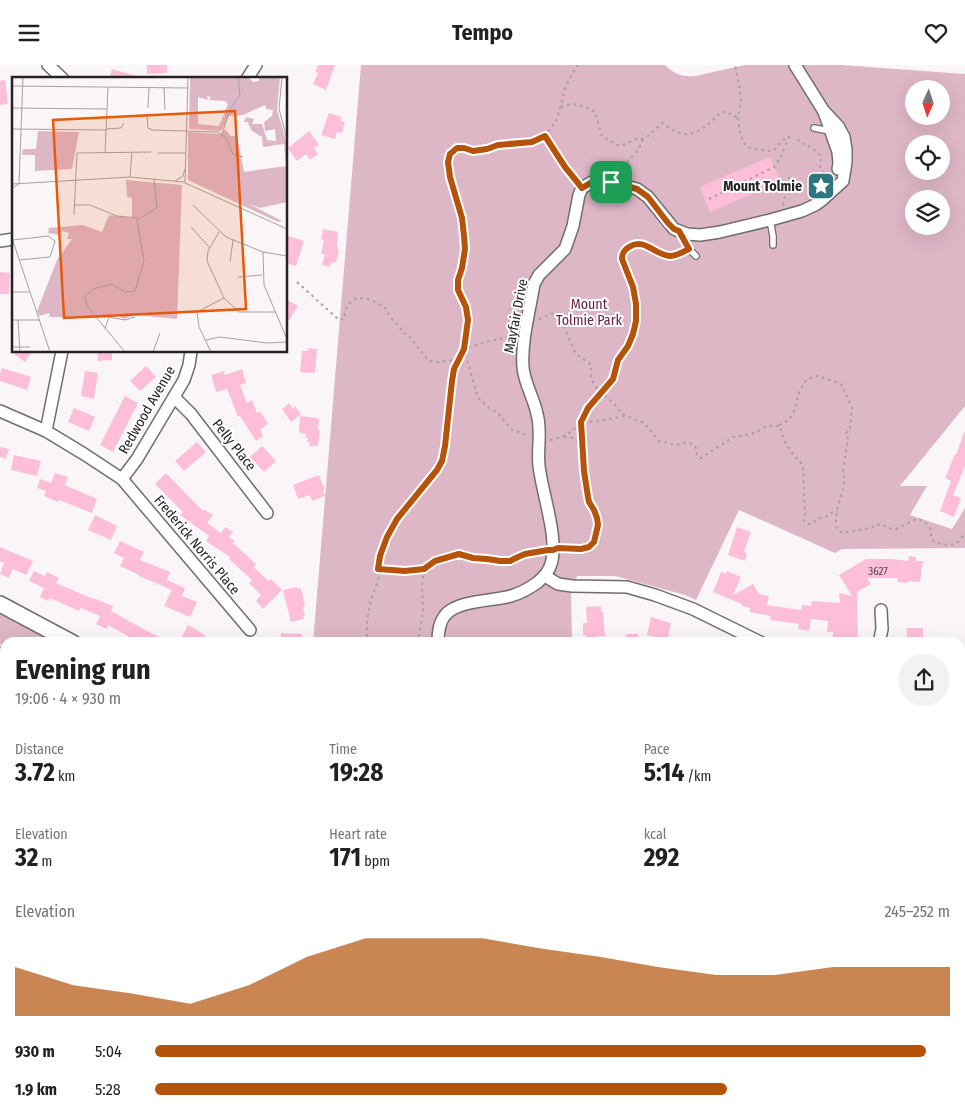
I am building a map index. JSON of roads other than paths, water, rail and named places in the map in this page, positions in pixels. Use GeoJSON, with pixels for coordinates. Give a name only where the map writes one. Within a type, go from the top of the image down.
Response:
{"type":"FeatureCollection","features":[{"type":"Feature","properties":{"kind":"main road"},"geometry":{"type":"LineString","coordinates":[[0,603],[61,637]]}},
{"type":"Feature","properties":{"kind":"street"},"geometry":{"type":"LineString","coordinates":[[48,65],[61,77]]}},
{"type":"Feature","properties":{"kind":"street"},"geometry":{"type":"LineString","coordinates":[[247,77],[256,65]]}},
{"type":"Feature","properties":{"kind":"street"},"geometry":{"type":"LineString","coordinates":[[679,231],[700,235],[784,217],[816,205],[843,181],[846,162],[844,137],[838,126],[823,110],[795,65]]}},
{"type":"Feature","properties":{"kind":"street"},"geometry":{"type":"LineString","coordinates":[[823,110],[836,145],[839,163],[835,188]]}},
{"type":"Feature","properties":{"kind":"street","name":"Mayfair Drive"},"geometry":{"type":"LineString","coordinates":[[545,576],[551,565],[553,550],[539,467],[540,427],[523,369],[523,349],[534,284],[543,271],[565,249],[571,237],[579,195],[582,188],[592,182],[600,180],[611,182],[632,187],[643,193],[674,229],[679,231]]}},
{"type":"Feature","properties":{"kind":"street"},"geometry":{"type":"LineString","coordinates":[[46,431],[62,353]]}},
{"type":"Feature","properties":{"kind":"street","name":"Redwood Avenue"},"geometry":{"type":"LineString","coordinates":[[122,479],[137,459],[184,380],[191,353]]}},
{"type":"Feature","properties":{"kind":"street","name":"Pelly Place"},"geometry":{"type":"LineString","coordinates":[[174,397],[191,414],[267,513]]}},
{"type":"Feature","properties":{"kind":"street","name":"Frederick Norris Place"},"geometry":{"type":"LineString","coordinates":[[0,411],[46,431],[122,479],[250,630]]}},
{"type":"Feature","properties":{"kind":"street"},"geometry":{"type":"LineString","coordinates":[[438,637],[440,623],[453,609],[464,605],[512,596],[530,588],[545,576],[558,584],[628,587],[655,595],[694,609],[750,637]]}},
{"type":"Feature","properties":{"kind":"street"},"geometry":{"type":"LineString","coordinates":[[880,637],[882,629],[881,609]]}},
{"type":"Feature","properties":{"kind":"lane"},"geometry":{"type":"LineString","coordinates":[[814,128],[830,131]]}},
{"type":"Feature","properties":{"kind":"lane"},"geometry":{"type":"LineString","coordinates":[[770,220],[774,236],[773,245]]}},
{"type":"Feature","properties":{"kind":"lane"},"geometry":{"type":"LineString","coordinates":[[679,231],[696,257]]}},
{"type":"Feature","properties":{"kind":"place","name":"Mount Tolmie"},"geometry":{"type":"Point","coordinates":[821,186]}},
{"type":"Feature","properties":{"kind":"park label","name":"Mount Tolmie Park"},"geometry":{"type":"Point","coordinates":[589,312]}}]}
